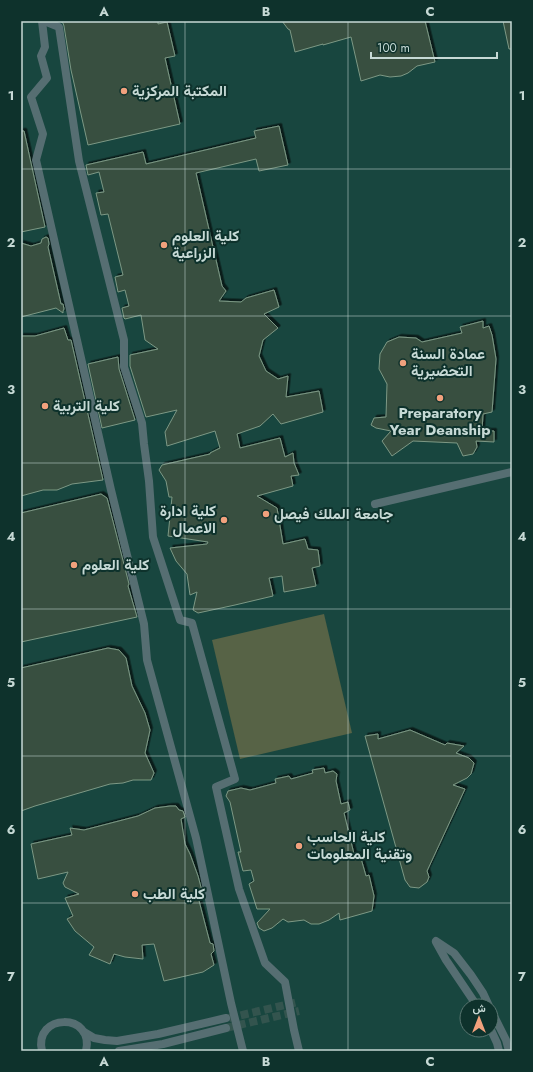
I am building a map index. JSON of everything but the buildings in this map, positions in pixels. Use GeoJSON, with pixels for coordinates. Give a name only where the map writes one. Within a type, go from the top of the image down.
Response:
{"type":"FeatureCollection","features":[{"type":"Feature","properties":{"kind":"street"},"geometry":{"type":"LineString","coordinates":[[243,1051],[231,1003],[196,838],[147,660],[144,624],[36,160],[43,134],[31,97],[47,78],[42,56],[45,48],[43,21],[59,27],[80,161],[124,340],[124,367],[142,422],[154,537],[180,620],[192,623],[236,779],[216,787],[239,889],[265,963],[286,982],[299,1051]]}},
{"type":"Feature","properties":{"kind":"street"},"geometry":{"type":"LineString","coordinates":[[375,504],[512,472]]}},
{"type":"Feature","properties":{"kind":"street"},"geometry":{"type":"LineString","coordinates":[[472,998],[446,960],[436,941],[454,953],[471,975],[485,998]]}},
{"type":"Feature","properties":{"kind":"street"},"geometry":{"type":"LineString","coordinates":[[42,1051],[41,1042],[44,1032],[56,1023],[72,1023],[94,1038],[117,1041],[158,1034],[226,1018]]}},
{"type":"Feature","properties":{"kind":"street"},"geometry":{"type":"LineString","coordinates":[[499,1026],[506,1040],[509,1051]]}},
{"type":"Feature","properties":{"kind":"street"},"geometry":{"type":"LineString","coordinates":[[119,1051],[163,1044],[226,1028]]}},
{"type":"Feature","properties":{"kind":"street"},"geometry":{"type":"LineString","coordinates":[[84,1032],[87,1042],[86,1051]]}},
{"type":"Feature","properties":{"kind":"street"},"geometry":{"type":"LineString","coordinates":[[495,1038],[499,1051]]}},
{"type":"Feature","properties":{"kind":"shaded area","name":"جامعة الملك فيصل"},"geometry":{"type":"Polygon","coordinates":[[[21,21],[512,21],[512,1051],[21,1051],[21,21]]]}},
{"type":"Feature","properties":{"kind":"green space"},"geometry":{"type":"Polygon","coordinates":[[[324,614],[352,733],[240,759],[212,640],[324,614]]]}},
{"type":"Feature","properties":{"kind":"tunnel"},"geometry":{"type":"LineString","coordinates":[[229,1018],[298,1002]]}},
{"type":"Feature","properties":{"kind":"tunnel"},"geometry":{"type":"LineString","coordinates":[[226,1028],[299,1011]]}},
{"type":"Feature","properties":{"kind":"place","name":"المكتبة المركزية"},"geometry":{"type":"Point","coordinates":[124,91]}},
{"type":"Feature","properties":{"kind":"place","name":"كلية العلوم الزراعية"},"geometry":{"type":"Point","coordinates":[164,245]}},
{"type":"Feature","properties":{"kind":"place","name":"عمادة السنة التحضيرية"},"geometry":{"type":"Point","coordinates":[403,363]}},
{"type":"Feature","properties":{"kind":"place","name":"Preparatory Year Deanship"},"geometry":{"type":"Point","coordinates":[440,398]}},
{"type":"Feature","properties":{"kind":"place","name":"كلية التربية"},"geometry":{"type":"Point","coordinates":[45,406]}},
{"type":"Feature","properties":{"kind":"place","name":"جامعة الملك فيصل"},"geometry":{"type":"Point","coordinates":[266,514]}},
{"type":"Feature","properties":{"kind":"place","name":"كلية ادارة الاعمال"},"geometry":{"type":"Point","coordinates":[224,520]}},
{"type":"Feature","properties":{"kind":"place","name":"كلية العلوم"},"geometry":{"type":"Point","coordinates":[74,565]}},
{"type":"Feature","properties":{"kind":"place","name":"كلية الحاسب وتقنية المعلومات"},"geometry":{"type":"Point","coordinates":[299,846]}},
{"type":"Feature","properties":{"kind":"place","name":"كلية الطب"},"geometry":{"type":"Point","coordinates":[135,894]}}]}
